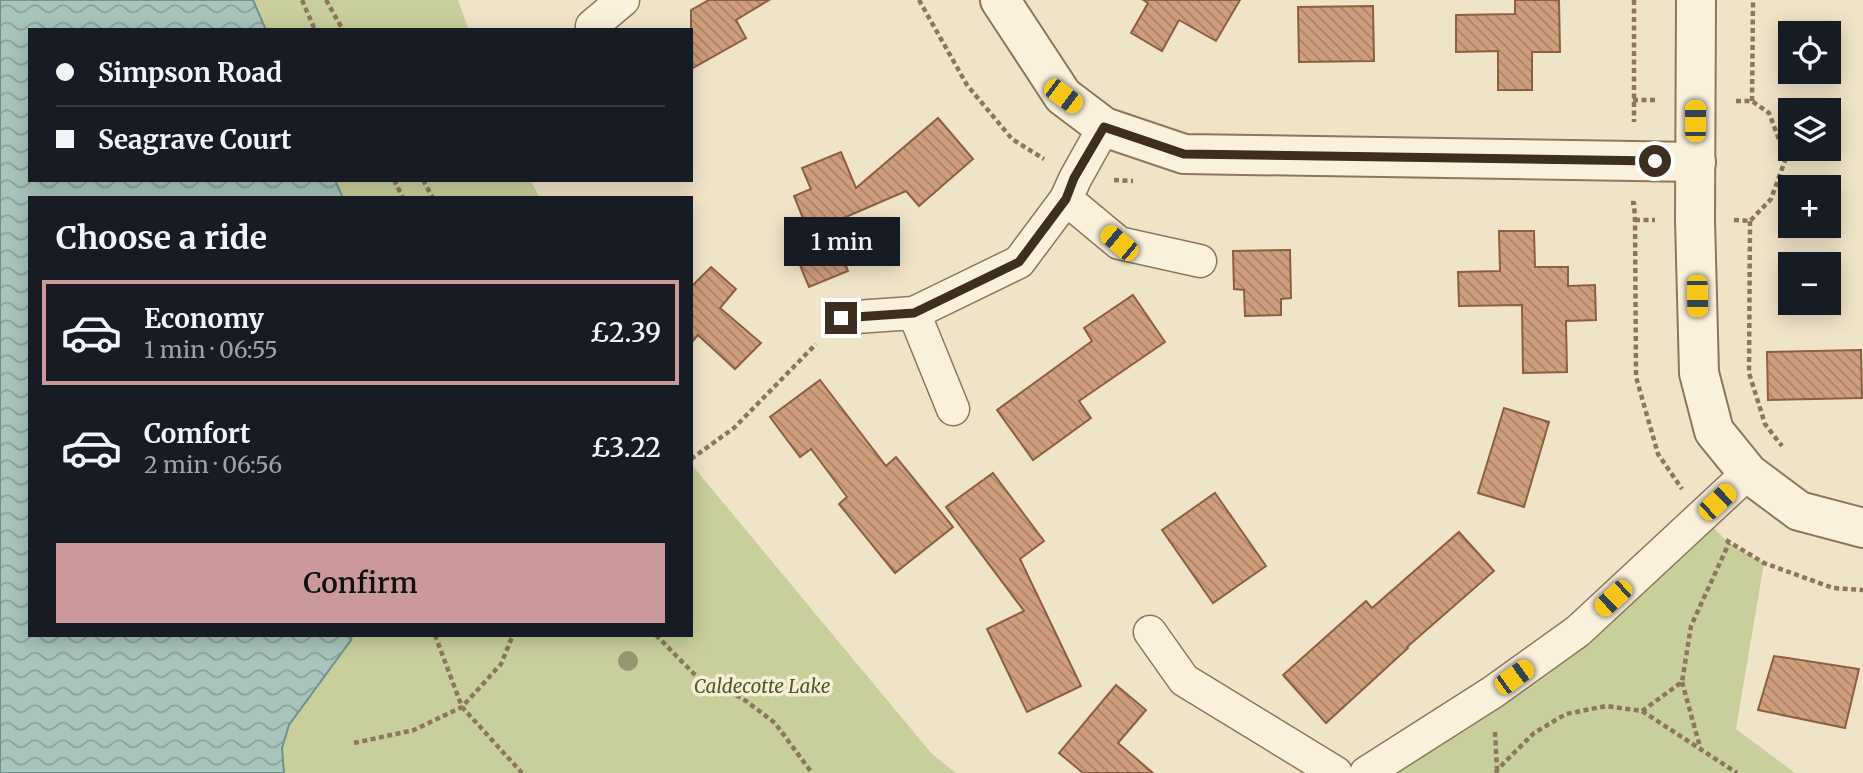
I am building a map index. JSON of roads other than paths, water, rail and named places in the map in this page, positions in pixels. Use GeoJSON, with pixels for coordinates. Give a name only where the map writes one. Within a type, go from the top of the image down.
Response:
{"type":"FeatureCollection","features":[{"type":"Feature","properties":{"kind":"street"},"geometry":{"type":"LineString","coordinates":[[592,26],[623,0]]}},
{"type":"Feature","properties":{"kind":"street"},"geometry":{"type":"LineString","coordinates":[[1000,0],[1063,96],[1104,127],[1184,154],[1696,163]]}},
{"type":"Feature","properties":{"kind":"street"},"geometry":{"type":"LineString","coordinates":[[1696,0],[1699,373],[1714,430],[1748,473],[1799,512],[1863,528]]}},
{"type":"Feature","properties":{"kind":"street"},"geometry":{"type":"LineString","coordinates":[[841,318],[914,313],[1019,262],[1070,189],[1104,127]]}},
{"type":"Feature","properties":{"kind":"street"},"geometry":{"type":"LineString","coordinates":[[1070,189],[1119,243],[1199,261]]}},
{"type":"Feature","properties":{"kind":"street"},"geometry":{"type":"LineString","coordinates":[[914,313],[953,409]]}},
{"type":"Feature","properties":{"kind":"street"},"geometry":{"type":"LineString","coordinates":[[1366,773],[1493,692],[1578,631],[1748,473]]}},
{"type":"Feature","properties":{"kind":"street"},"geometry":{"type":"LineString","coordinates":[[1150,632],[1184,680],[1336,773]]}},
{"type":"Feature","properties":{"kind":"water"},"geometry":{"type":"Polygon","coordinates":[[[0,0],[253,0],[265,28],[28,28],[28,182],[336,182],[342,196],[28,196],[28,637],[352,637],[351,640],[289,725],[282,748],[284,773],[0,773],[0,0]]]}},
{"type":"Feature","properties":{"kind":"park label","name":"Caldecotte Lake"},"geometry":{"type":"Point","coordinates":[762,686]}}]}
